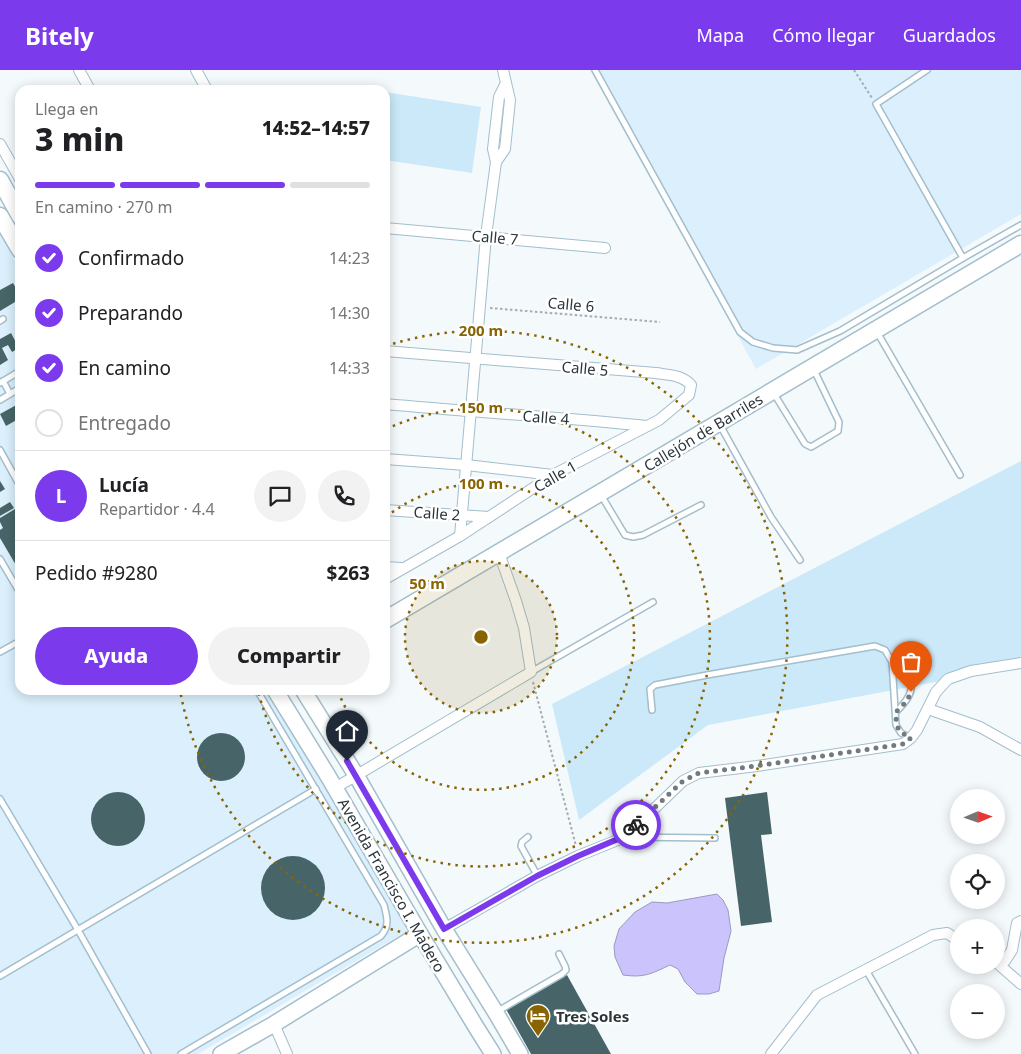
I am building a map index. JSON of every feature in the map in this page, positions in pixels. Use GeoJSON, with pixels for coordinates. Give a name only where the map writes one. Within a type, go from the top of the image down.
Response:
{"type":"FeatureCollection","features":[{"type":"Feature","properties":{"kind":"main road"},"geometry":{"type":"LineString","coordinates":[[0,180],[15,207]]}},
{"type":"Feature","properties":{"kind":"main road"},"geometry":{"type":"LineString","coordinates":[[0,216],[15,242]]}},
{"type":"Feature","properties":{"kind":"main road","name":"Callejón de Barriles"},"geometry":{"type":"LineString","coordinates":[[390,617],[1021,244]]}},
{"type":"Feature","properties":{"kind":"main road","name":"Avenida Francisco I. Madero"},"geometry":{"type":"LineString","coordinates":[[278,695],[493,1054]]}},
{"type":"Feature","properties":{"kind":"main road","name":"Avenida Francisco I. Madero"},"geometry":{"type":"LineString","coordinates":[[306,695],[356,775],[444,929],[520,1054]]}},
{"type":"Feature","properties":{"kind":"main road"},"geometry":{"type":"LineString","coordinates":[[221,1054],[274,1024],[420,934]]}},
{"type":"Feature","properties":{"kind":"street"},"geometry":{"type":"LineString","coordinates":[[79,70],[87,85]]}},
{"type":"Feature","properties":{"kind":"street"},"geometry":{"type":"LineString","coordinates":[[196,70],[205,85]]}},
{"type":"Feature","properties":{"kind":"street"},"geometry":{"type":"LineString","coordinates":[[460,536],[486,236],[496,162],[493,149],[498,97],[506,83],[504,70]]}},
{"type":"Feature","properties":{"kind":"street"},"geometry":{"type":"LineString","coordinates":[[0,144],[15,170]]}},
{"type":"Feature","properties":{"kind":"street","name":"Calle 7"},"geometry":{"type":"LineString","coordinates":[[390,228],[605,248]]}},
{"type":"Feature","properties":{"kind":"street","name":"Calle 5"},"geometry":{"type":"LineString","coordinates":[[390,351],[656,374],[685,379],[691,384]]}},
{"type":"Feature","properties":{"kind":"street","name":"Calle 1"},"geometry":{"type":"LineString","coordinates":[[390,576],[460,536],[553,475],[659,420],[689,395],[691,384]]}},
{"type":"Feature","properties":{"kind":"street","name":"Calle 4"},"geometry":{"type":"LineString","coordinates":[[390,404],[647,426]]}},
{"type":"Feature","properties":{"kind":"street"},"geometry":{"type":"LineString","coordinates":[[390,459],[466,465],[553,475]]}},
{"type":"Feature","properties":{"kind":"street","name":"Calle 2"},"geometry":{"type":"LineString","coordinates":[[390,510],[489,517]]}},
{"type":"Feature","properties":{"kind":"street"},"geometry":{"type":"LineString","coordinates":[[335,788],[531,672],[524,628],[499,553]]}},
{"type":"Feature","properties":{"kind":"street"},"geometry":{"type":"LineString","coordinates":[[390,567],[402,568]]}},
{"type":"Feature","properties":{"kind":"street"},"geometry":{"type":"LineString","coordinates":[[444,929],[537,876],[625,836],[683,781],[699,773],[903,744],[917,730],[936,692],[948,679],[971,672],[1021,663]]}},
{"type":"Feature","properties":{"kind":"street"},"geometry":{"type":"LineString","coordinates":[[928,709],[980,727],[1021,750]]}},
{"type":"Feature","properties":{"kind":"street"},"geometry":{"type":"LineString","coordinates":[[1005,956],[1012,950],[1017,923],[1021,921]]}},
{"type":"Feature","properties":{"kind":"street"},"geometry":{"type":"LineString","coordinates":[[771,1054],[817,995],[932,935],[947,933],[950,935]]}},
{"type":"Feature","properties":{"kind":"street"},"geometry":{"type":"LineString","coordinates":[[1005,959],[1021,952]]}},
{"type":"Feature","properties":{"kind":"street"},"geometry":{"type":"LineString","coordinates":[[1005,968],[1021,984]]}},
{"type":"Feature","properties":{"kind":"street"},"geometry":{"type":"LineString","coordinates":[[274,1024],[287,1054]]}},
{"type":"Feature","properties":{"kind":"lane"},"geometry":{"type":"LineString","coordinates":[[595,70],[740,332],[752,342],[773,348],[797,350],[840,331],[1021,225]]}},
{"type":"Feature","properties":{"kind":"lane"},"geometry":{"type":"LineString","coordinates":[[927,70],[876,104],[963,258]]}},
{"type":"Feature","properties":{"kind":"lane"},"geometry":{"type":"LineString","coordinates":[[876,330],[960,475]]}},
{"type":"Feature","properties":{"kind":"lane"},"geometry":{"type":"LineString","coordinates":[[772,391],[804,444],[811,447],[838,431],[839,422],[812,367]]}},
{"type":"Feature","properties":{"kind":"lane"},"geometry":{"type":"LineString","coordinates":[[10,394],[2,382],[15,374]]}},
{"type":"Feature","properties":{"kind":"lane"},"geometry":{"type":"LineString","coordinates":[[0,400],[15,391]]}},
{"type":"Feature","properties":{"kind":"lane"},"geometry":{"type":"LineString","coordinates":[[718,422],[771,517],[800,560]]}},
{"type":"Feature","properties":{"kind":"lane"},"geometry":{"type":"LineString","coordinates":[[0,450],[15,477]]}},
{"type":"Feature","properties":{"kind":"lane"},"geometry":{"type":"LineString","coordinates":[[600,493],[624,535],[633,537],[643,535],[702,504]]}},
{"type":"Feature","properties":{"kind":"lane"},"geometry":{"type":"LineString","coordinates":[[0,559],[15,584]]}},
{"type":"Feature","properties":{"kind":"lane"},"geometry":{"type":"LineString","coordinates":[[531,672],[653,602]]}},
{"type":"Feature","properties":{"kind":"lane"},"geometry":{"type":"LineString","coordinates":[[0,652],[15,644]]}},
{"type":"Feature","properties":{"kind":"lane"},"geometry":{"type":"LineString","coordinates":[[652,710],[650,689],[655,685],[874,646],[885,650],[892,662],[905,674],[910,682],[911,692],[907,701],[896,712]]}},
{"type":"Feature","properties":{"kind":"lane"},"geometry":{"type":"LineString","coordinates":[[892,662],[896,725],[901,732],[911,738]]}},
{"type":"Feature","properties":{"kind":"lane"},"geometry":{"type":"LineString","coordinates":[[181,1054],[381,936],[386,930],[388,923],[384,905],[260,695]]}},
{"type":"Feature","properties":{"kind":"lane"},"geometry":{"type":"LineString","coordinates":[[0,976],[316,789]]}},
{"type":"Feature","properties":{"kind":"lane"},"geometry":{"type":"LineString","coordinates":[[0,800],[78,930],[148,1054]]}},
{"type":"Feature","properties":{"kind":"lane"},"geometry":{"type":"LineString","coordinates":[[625,836],[715,838]]}},
{"type":"Feature","properties":{"kind":"lane"},"geometry":{"type":"LineString","coordinates":[[528,837],[522,842],[522,846],[537,876]]}},
{"type":"Feature","properties":{"kind":"lane"},"geometry":{"type":"LineString","coordinates":[[496,1013],[562,974],[566,970],[559,954]]}},
{"type":"Feature","properties":{"kind":"lane"},"geometry":{"type":"LineString","coordinates":[[866,970],[915,1054]]}},
{"type":"Feature","properties":{"kind":"path"},"geometry":{"type":"LineString","coordinates":[[854,70],[876,104]]}},
{"type":"Feature","properties":{"kind":"path","name":"Calle 6"},"geometry":{"type":"LineString","coordinates":[[481,307],[660,322]]}},
{"type":"Feature","properties":{"kind":"path"},"geometry":{"type":"LineString","coordinates":[[531,672],[578,856]]}},
{"type":"Feature","properties":{"kind":"shaded area"},"geometry":{"type":"Polygon","coordinates":[[[590,70],[1021,70],[1021,214],[756,369],[590,70]]]}},
{"type":"Feature","properties":{"kind":"shaded area"},"geometry":{"type":"Polygon","coordinates":[[[390,93],[481,107],[472,173],[390,161],[390,93]]]}},
{"type":"Feature","properties":{"kind":"shaded area"},"geometry":{"type":"Polygon","coordinates":[[[0,235],[15,260],[15,695],[271,695],[409,930],[198,1054],[0,1054],[0,235]]]}},
{"type":"Feature","properties":{"kind":"shaded area"},"geometry":{"type":"Polygon","coordinates":[[[1021,461],[1021,666],[708,725],[579,820],[552,704],[1021,461]]]}},
{"type":"Feature","properties":{"kind":"shaded area"},"geometry":{"type":"Polygon","coordinates":[[[717,894],[723,900],[728,910],[731,931],[724,958],[719,991],[709,994],[697,994],[685,982],[678,969],[670,965],[647,974],[637,976],[623,975],[615,957],[614,946],[619,929],[635,912],[652,902],[667,903],[717,894]]]}},
{"type":"Feature","properties":{"kind":"building"},"geometry":{"type":"Polygon","coordinates":[[[13,283],[15,286],[15,302],[0,311],[0,290],[13,283]]]}},
{"type":"Feature","properties":{"kind":"building"},"geometry":{"type":"Polygon","coordinates":[[[11,333],[15,340],[15,350],[12,352],[8,345],[2,348],[8,360],[0,365],[0,339],[11,333]]]}},
{"type":"Feature","properties":{"kind":"building"},"geometry":{"type":"Polygon","coordinates":[[[15,406],[15,421],[6,426],[0,414],[15,406]]]}},
{"type":"Feature","properties":{"kind":"building"},"geometry":{"type":"Polygon","coordinates":[[[0,481],[5,489],[0,492],[0,481]]]}},
{"type":"Feature","properties":{"kind":"building"},"geometry":{"type":"Polygon","coordinates":[[[10,502],[14,508],[0,516],[0,508],[10,502]]]}},
{"type":"Feature","properties":{"kind":"building"},"geometry":{"type":"Polygon","coordinates":[[[15,509],[15,564],[0,538],[0,530],[3,528],[0,518],[15,509]]]}},
{"type":"Feature","properties":{"kind":"building"},"geometry":{"type":"Polygon","coordinates":[[[216,733],[226,733],[238,740],[245,752],[245,762],[238,774],[226,781],[216,781],[208,777],[201,770],[197,762],[197,752],[201,744],[208,737],[216,733]]]}},
{"type":"Feature","properties":{"kind":"building"},"geometry":{"type":"Polygon","coordinates":[[[113,792],[123,792],[137,800],[143,809],[145,819],[143,829],[137,838],[123,846],[113,846],[103,841],[96,834],[91,824],[91,814],[96,804],[103,797],[113,792]]]}},
{"type":"Feature","properties":{"kind":"building"},"geometry":{"type":"Polygon","coordinates":[[[767,792],[772,834],[761,835],[772,922],[741,926],[725,798],[767,792]]]}},
{"type":"Feature","properties":{"kind":"building"},"geometry":{"type":"Polygon","coordinates":[[[293,856],[305,858],[316,865],[323,876],[325,888],[323,900],[316,911],[305,918],[293,920],[281,918],[270,911],[263,900],[261,888],[263,876],[270,865],[281,858],[293,856]]]}},
{"type":"Feature","properties":{"kind":"building"},"geometry":{"type":"Polygon","coordinates":[[[567,975],[611,1054],[531,1054],[506,1009],[567,975]]]}},
{"type":"Feature","properties":{"kind":"way so far"},"geometry":{"type":"LineString","coordinates":[[636,825],[683,781],[699,773],[903,744],[911,738],[901,732],[896,725],[896,712],[907,701],[911,692]]}},
{"type":"Feature","properties":{"kind":"place","name":"Tres Soles"},"geometry":{"type":"Point","coordinates":[538,1037]}},
{"type":"Feature","properties":{"kind":"route"},"geometry":{"type":"LineString","coordinates":[[347,761],[444,929],[537,876],[625,836],[636,825]]}}]}
